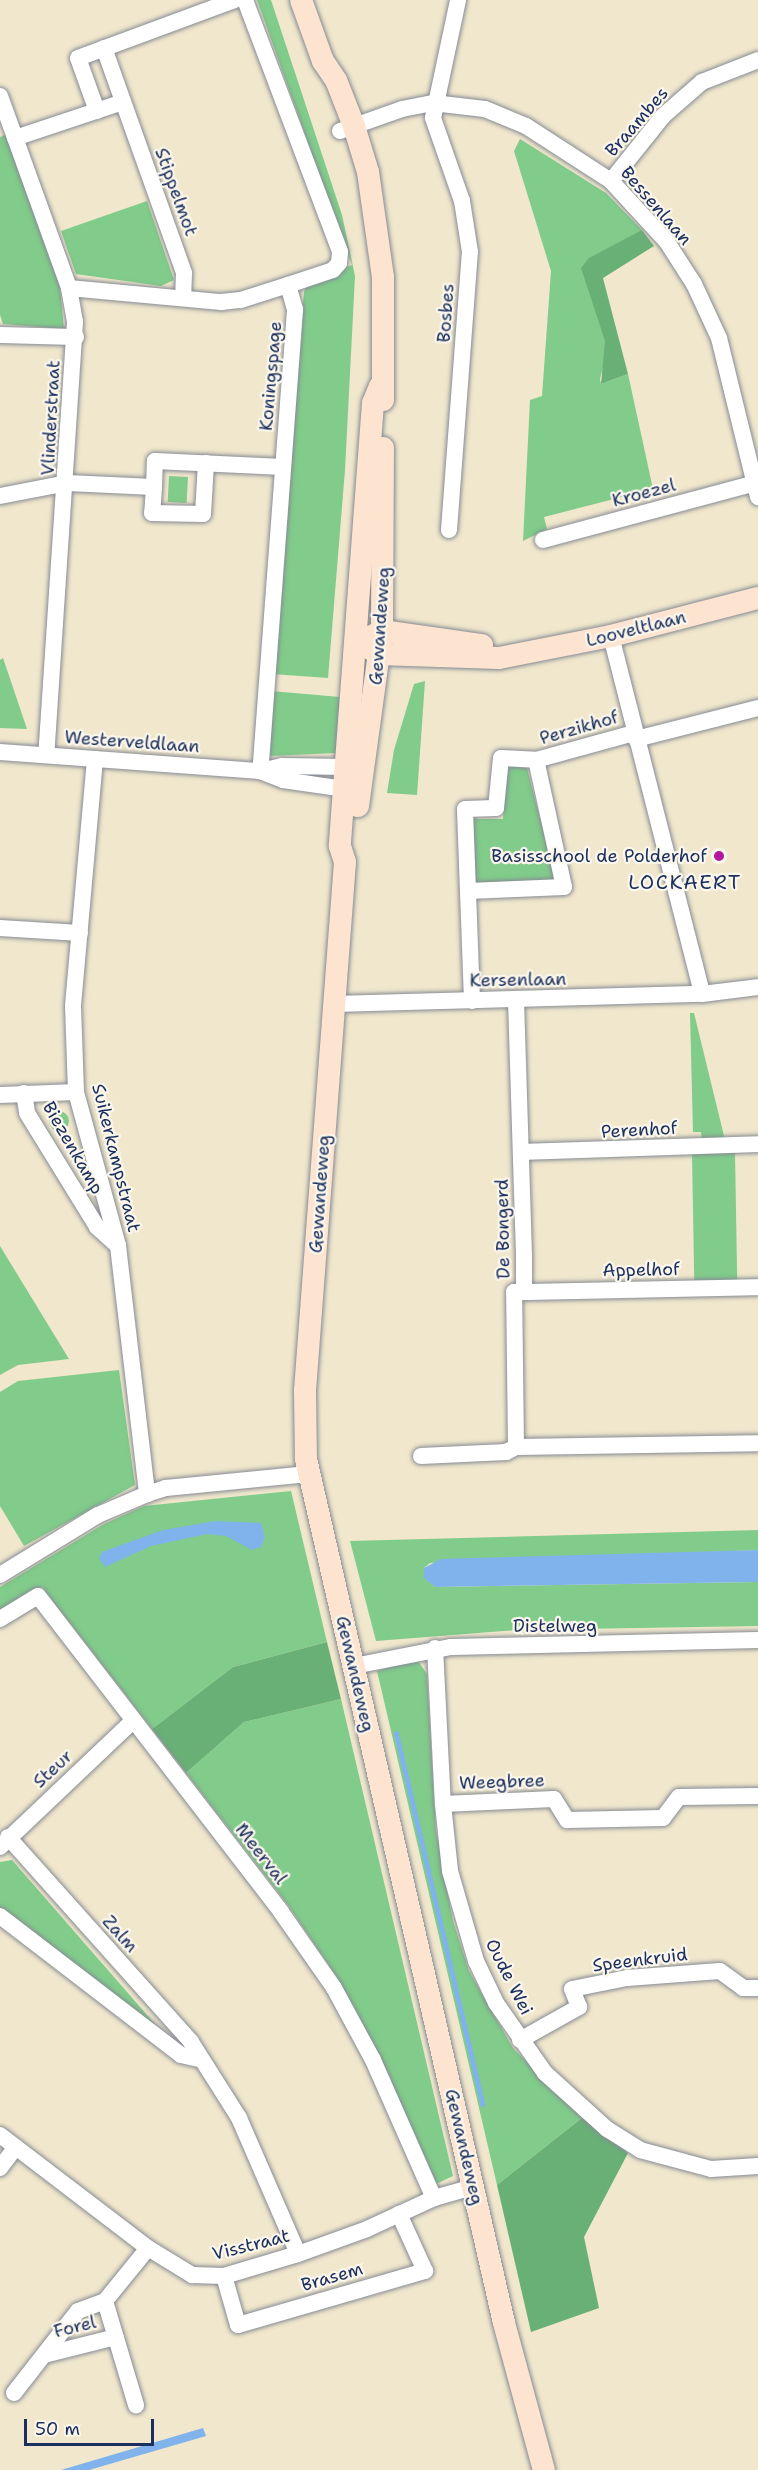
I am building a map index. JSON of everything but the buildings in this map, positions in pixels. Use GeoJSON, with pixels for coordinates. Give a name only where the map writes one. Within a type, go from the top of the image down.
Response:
{"type":"FeatureCollection","features":[{"type":"Feature","properties":{"kind":"street"},"geometry":{"type":"LineString","coordinates":[[97,111],[78,58],[235,0]]}},
{"type":"Feature","properties":{"kind":"street"},"geometry":{"type":"LineString","coordinates":[[69,288],[241,300],[333,270],[339,263],[340,252],[245,0]]}},
{"type":"Feature","properties":{"kind":"street","name":"Gewandeweg"},"geometry":{"type":"LineString","coordinates":[[301,0],[323,61],[336,80],[347,128],[364,155],[383,277],[380,386],[384,535],[380,642],[351,780]]}},
{"type":"Feature","properties":{"kind":"street"},"geometry":{"type":"LineString","coordinates":[[434,103],[458,0]]}},
{"type":"Feature","properties":{"kind":"street","name":"Stippelmot"},"geometry":{"type":"LineString","coordinates":[[104,48],[184,273],[183,297]]}},
{"type":"Feature","properties":{"kind":"street","name":"Braambes"},"geometry":{"type":"LineString","coordinates":[[611,181],[663,116],[702,82],[758,60]]}},
{"type":"Feature","properties":{"kind":"street","name":"Vlinderstraat"},"geometry":{"type":"LineString","coordinates":[[0,96],[9,133],[69,288],[76,336],[46,755]]}},
{"type":"Feature","properties":{"kind":"street"},"geometry":{"type":"LineString","coordinates":[[9,133],[97,111],[123,102]]}},
{"type":"Feature","properties":{"kind":"street","name":"Bessenlaan"},"geometry":{"type":"LineString","coordinates":[[347,128],[434,103],[485,109],[526,126],[611,181],[667,242],[694,284],[719,338],[756,490]]}},
{"type":"Feature","properties":{"kind":"street","name":"Bosbes"},"geometry":{"type":"LineString","coordinates":[[434,103],[433,118],[468,226],[470,252],[449,530]]}},
{"type":"Feature","properties":{"kind":"street","name":"Koningspage"},"geometry":{"type":"LineString","coordinates":[[260,771],[296,310],[288,285]]}},
{"type":"Feature","properties":{"kind":"street"},"geometry":{"type":"LineString","coordinates":[[0,335],[76,336]]}},
{"type":"Feature","properties":{"kind":"street","name":"Gewandeweg"},"geometry":{"type":"LineString","coordinates":[[380,386],[373,403],[357,642],[351,780],[353,847],[345,862],[304,1390],[308,1474],[517,2375],[544,2470]]}},
{"type":"Feature","properties":{"kind":"street"},"geometry":{"type":"LineString","coordinates":[[206,463],[203,514],[152,513],[155,461],[206,463],[283,467]]}},
{"type":"Feature","properties":{"kind":"street"},"geometry":{"type":"LineString","coordinates":[[0,496],[67,483],[154,487]]}},
{"type":"Feature","properties":{"kind":"street","name":"Kroezel"},"geometry":{"type":"LineString","coordinates":[[543,540],[756,490]]}},
{"type":"Feature","properties":{"kind":"street","name":"Looveltlaan"},"geometry":{"type":"LineString","coordinates":[[380,642],[498,647],[512,653],[552,650],[758,598]]}},
{"type":"Feature","properties":{"kind":"street"},"geometry":{"type":"LineString","coordinates":[[611,636],[702,994]]}},
{"type":"Feature","properties":{"kind":"street"},"geometry":{"type":"LineString","coordinates":[[357,642],[380,642]]}},
{"type":"Feature","properties":{"kind":"street"},"geometry":{"type":"LineString","coordinates":[[635,736],[758,708]]}},
{"type":"Feature","properties":{"kind":"street","name":"Perzikhof"},"geometry":{"type":"LineString","coordinates":[[472,1001],[465,809],[496,808],[501,758],[536,760],[635,736]]}},
{"type":"Feature","properties":{"kind":"street","name":"Westerveldlaan"},"geometry":{"type":"LineString","coordinates":[[0,752],[260,771],[282,766],[351,780]]}},
{"type":"Feature","properties":{"kind":"street","name":"Suikerkampstraat"},"geometry":{"type":"LineString","coordinates":[[95,759],[74,1006],[76,1092],[118,1246],[147,1494]]}},
{"type":"Feature","properties":{"kind":"street","name":"Perzikhof"},"geometry":{"type":"LineString","coordinates":[[468,891],[564,887],[536,760]]}},
{"type":"Feature","properties":{"kind":"street"},"geometry":{"type":"LineString","coordinates":[[0,927],[80,933]]}},
{"type":"Feature","properties":{"kind":"street","name":"Kersenlaan"},"geometry":{"type":"LineString","coordinates":[[334,1004],[702,994],[758,987]]}},
{"type":"Feature","properties":{"kind":"street","name":"De Bongerd"},"geometry":{"type":"LineString","coordinates":[[516,1000],[524,1292],[514,1292],[516,1448]]}},
{"type":"Feature","properties":{"kind":"street","name":"Biezenkamp"},"geometry":{"type":"LineString","coordinates":[[0,1095],[76,1092]]}},
{"type":"Feature","properties":{"kind":"street","name":"Biezenkamp"},"geometry":{"type":"LineString","coordinates":[[24,1093],[27,1113],[98,1227],[118,1246]]}},
{"type":"Feature","properties":{"kind":"street","name":"Perenhof"},"geometry":{"type":"LineString","coordinates":[[521,1152],[758,1144]]}},
{"type":"Feature","properties":{"kind":"street","name":"Appelhof"},"geometry":{"type":"LineString","coordinates":[[524,1292],[758,1287]]}},
{"type":"Feature","properties":{"kind":"street"},"geometry":{"type":"LineString","coordinates":[[421,1456],[506,1452],[516,1448],[758,1443]]}},
{"type":"Feature","properties":{"kind":"street"},"geometry":{"type":"LineString","coordinates":[[0,1575],[98,1515],[147,1494],[166,1488],[308,1474]]}},
{"type":"Feature","properties":{"kind":"street","name":"Meerval"},"geometry":{"type":"LineString","coordinates":[[0,1618],[38,1596],[282,1912],[334,1989],[373,2060],[434,2198]]}},
{"type":"Feature","properties":{"kind":"street","name":"Distelweg"},"geometry":{"type":"LineString","coordinates":[[354,1666],[435,1648],[758,1640]]}},
{"type":"Feature","properties":{"kind":"street","name":"Oude Wei"},"geometry":{"type":"LineString","coordinates":[[435,1648],[443,1804],[460,1917],[476,1962],[520,2040],[545,2073],[607,2129],[640,2150],[711,2169],[758,2166]]}},
{"type":"Feature","properties":{"kind":"street","name":"Steur"},"geometry":{"type":"LineString","coordinates":[[4,1842],[133,1721]]}},
{"type":"Feature","properties":{"kind":"street","name":"Weegbree"},"geometry":{"type":"LineString","coordinates":[[443,1804],[554,1799],[567,1820],[663,1818],[679,1797],[758,1796]]}},
{"type":"Feature","properties":{"kind":"street","name":"Zalm"},"geometry":{"type":"LineString","coordinates":[[4,1842],[190,2042],[239,2118],[298,2254]]}},
{"type":"Feature","properties":{"kind":"street"},"geometry":{"type":"LineString","coordinates":[[0,1916],[181,2055],[200,2059]]}},
{"type":"Feature","properties":{"kind":"street","name":"Speenkruid"},"geometry":{"type":"LineString","coordinates":[[520,2040],[579,2007],[572,1989],[627,1978],[720,1971],[743,1988],[758,1988]]}},
{"type":"Feature","properties":{"kind":"street","name":"Visstraat"},"geometry":{"type":"LineString","coordinates":[[0,2135],[148,2248],[192,2275],[224,2276],[298,2254],[434,2198],[473,2187]]}},
{"type":"Feature","properties":{"kind":"street"},"geometry":{"type":"LineString","coordinates":[[0,2168],[16,2147]]}},
{"type":"Feature","properties":{"kind":"street","name":"Brasem"},"geometry":{"type":"LineString","coordinates":[[224,2276],[238,2325],[425,2271],[399,2214]]}},
{"type":"Feature","properties":{"kind":"street","name":"Forel"},"geometry":{"type":"LineString","coordinates":[[14,2393],[78,2311],[105,2301],[148,2248]]}},
{"type":"Feature","properties":{"kind":"street","name":"Forel"},"geometry":{"type":"LineString","coordinates":[[105,2301],[136,2405]]}},
{"type":"Feature","properties":{"kind":"street","name":"Forel"},"geometry":{"type":"LineString","coordinates":[[44,2355],[116,2337]]}},
{"type":"Feature","properties":{"kind":"green space"},"geometry":{"type":"Polygon","coordinates":[[[257,0],[271,0],[342,215],[355,276],[345,470],[328,678],[272,674],[304,292],[308,282],[352,265],[257,0]]]}},
{"type":"Feature","properties":{"kind":"green space"},"geometry":{"type":"Polygon","coordinates":[[[7,134],[59,277],[64,329],[3,324],[0,315],[0,137],[7,134]]]}},
{"type":"Feature","properties":{"kind":"green space"},"geometry":{"type":"Polygon","coordinates":[[[520,139],[606,193],[642,230],[602,258],[606,355],[600,379],[601,384],[628,374],[653,489],[544,517],[547,529],[523,541],[530,400],[542,396],[551,271],[514,151],[520,139]]]}},
{"type":"Feature","properties":{"kind":"green space"},"geometry":{"type":"Polygon","coordinates":[[[147,201],[174,280],[161,286],[76,274],[61,231],[147,201]]]}},
{"type":"Feature","properties":{"kind":"green space"},"geometry":{"type":"Polygon","coordinates":[[[642,230],[654,246],[603,278],[628,374],[601,384],[605,341],[581,268],[589,258],[642,230]]]}},
{"type":"Feature","properties":{"kind":"green space"},"geometry":{"type":"Polygon","coordinates":[[[169,476],[188,477],[187,503],[168,502],[169,476]]]}},
{"type":"Feature","properties":{"kind":"green space"},"geometry":{"type":"Polygon","coordinates":[[[3,658],[27,729],[0,728],[0,660],[3,658]]]}},
{"type":"Feature","properties":{"kind":"green space"},"geometry":{"type":"Polygon","coordinates":[[[425,681],[417,795],[387,793],[394,750],[414,684],[425,681]]]}},
{"type":"Feature","properties":{"kind":"green space"},"geometry":{"type":"Polygon","coordinates":[[[271,691],[340,697],[336,753],[269,756],[271,691]]]}},
{"type":"Feature","properties":{"kind":"green space"},"geometry":{"type":"Polygon","coordinates":[[[507,766],[527,768],[557,885],[473,888],[470,819],[503,819],[507,766]]]}},
{"type":"Feature","properties":{"kind":"green space"},"geometry":{"type":"Polygon","coordinates":[[[690,1013],[694,1013],[725,1140],[702,1140],[701,1132],[693,1132],[690,1013]]]}},
{"type":"Feature","properties":{"kind":"green space"},"geometry":{"type":"Polygon","coordinates":[[[59,1111],[66,1114],[69,1121],[66,1128],[59,1131],[52,1128],[49,1121],[52,1114],[59,1111]]]}},
{"type":"Feature","properties":{"kind":"green space"},"geometry":{"type":"Polygon","coordinates":[[[735,1153],[737,1284],[694,1285],[692,1154],[735,1153]]]}},
{"type":"Feature","properties":{"kind":"green space"},"geometry":{"type":"Polygon","coordinates":[[[0,1246],[69,1359],[18,1365],[0,1375],[0,1246]]]}},
{"type":"Feature","properties":{"kind":"green space"},"geometry":{"type":"Polygon","coordinates":[[[119,1370],[135,1485],[24,1546],[0,1506],[0,1392],[18,1381],[119,1370]]]}},
{"type":"Feature","properties":{"kind":"green space"},"geometry":{"type":"Polygon","coordinates":[[[291,1491],[327,1642],[233,1667],[152,1729],[42,1587],[0,1612],[0,1587],[104,1524],[144,1506],[291,1491]]]}},
{"type":"Feature","properties":{"kind":"green space"},"geometry":{"type":"Polygon","coordinates":[[[758,1530],[758,1550],[430,1563],[424,1568],[425,1578],[435,1587],[758,1582],[758,1626],[517,1630],[376,1641],[350,1541],[758,1530]]]}},
{"type":"Feature","properties":{"kind":"green space"},"geometry":{"type":"Polygon","coordinates":[[[327,1642],[341,1699],[244,1722],[186,1773],[152,1729],[233,1667],[327,1642]]]}},
{"type":"Feature","properties":{"kind":"green space"},"geometry":{"type":"Polygon","coordinates":[[[406,1661],[418,1661],[427,1674],[436,1831],[453,1921],[469,1971],[513,2048],[582,2118],[497,2185],[377,1671],[406,1661]]]}},
{"type":"Feature","properties":{"kind":"green space"},"geometry":{"type":"Polygon","coordinates":[[[341,1699],[453,2176],[436,2184],[380,2056],[336,1976],[288,1905],[186,1773],[244,1722],[341,1699]]]}},
{"type":"Feature","properties":{"kind":"green space"},"geometry":{"type":"Polygon","coordinates":[[[12,1860],[168,2039],[0,1911],[0,1862],[12,1860]]]}},
{"type":"Feature","properties":{"kind":"green space"},"geometry":{"type":"Polygon","coordinates":[[[582,2118],[628,2153],[584,2237],[599,2308],[531,2332],[497,2185],[582,2118]]]}},
{"type":"Feature","properties":{"kind":"water"},"geometry":{"type":"Polygon","coordinates":[[[216,1521],[261,1523],[265,1537],[261,1547],[252,1550],[226,1536],[207,1534],[151,1546],[105,1567],[99,1558],[102,1552],[163,1530],[216,1521]]]}},
{"type":"Feature","properties":{"kind":"water"},"geometry":{"type":"Polygon","coordinates":[[[758,1550],[758,1582],[435,1587],[424,1578],[424,1568],[441,1559],[758,1550]]]}},
{"type":"Feature","properties":{"kind":"water"},"geometry":{"type":"Polygon","coordinates":[[[203,2428],[206,2436],[89,2470],[61,2470],[203,2428]]]}},
{"type":"Feature","properties":{"kind":"waterway"},"geometry":{"type":"LineString","coordinates":[[396,1733],[482,2104]]}},
{"type":"Feature","properties":{"kind":"place","name":"Basisschool de Polderhof"},"geometry":{"type":"Point","coordinates":[719,856]}},
{"type":"Feature","properties":{"kind":"district","name":"LOCKAERT"},"geometry":{"type":"Point","coordinates":[685,882]}}]}
